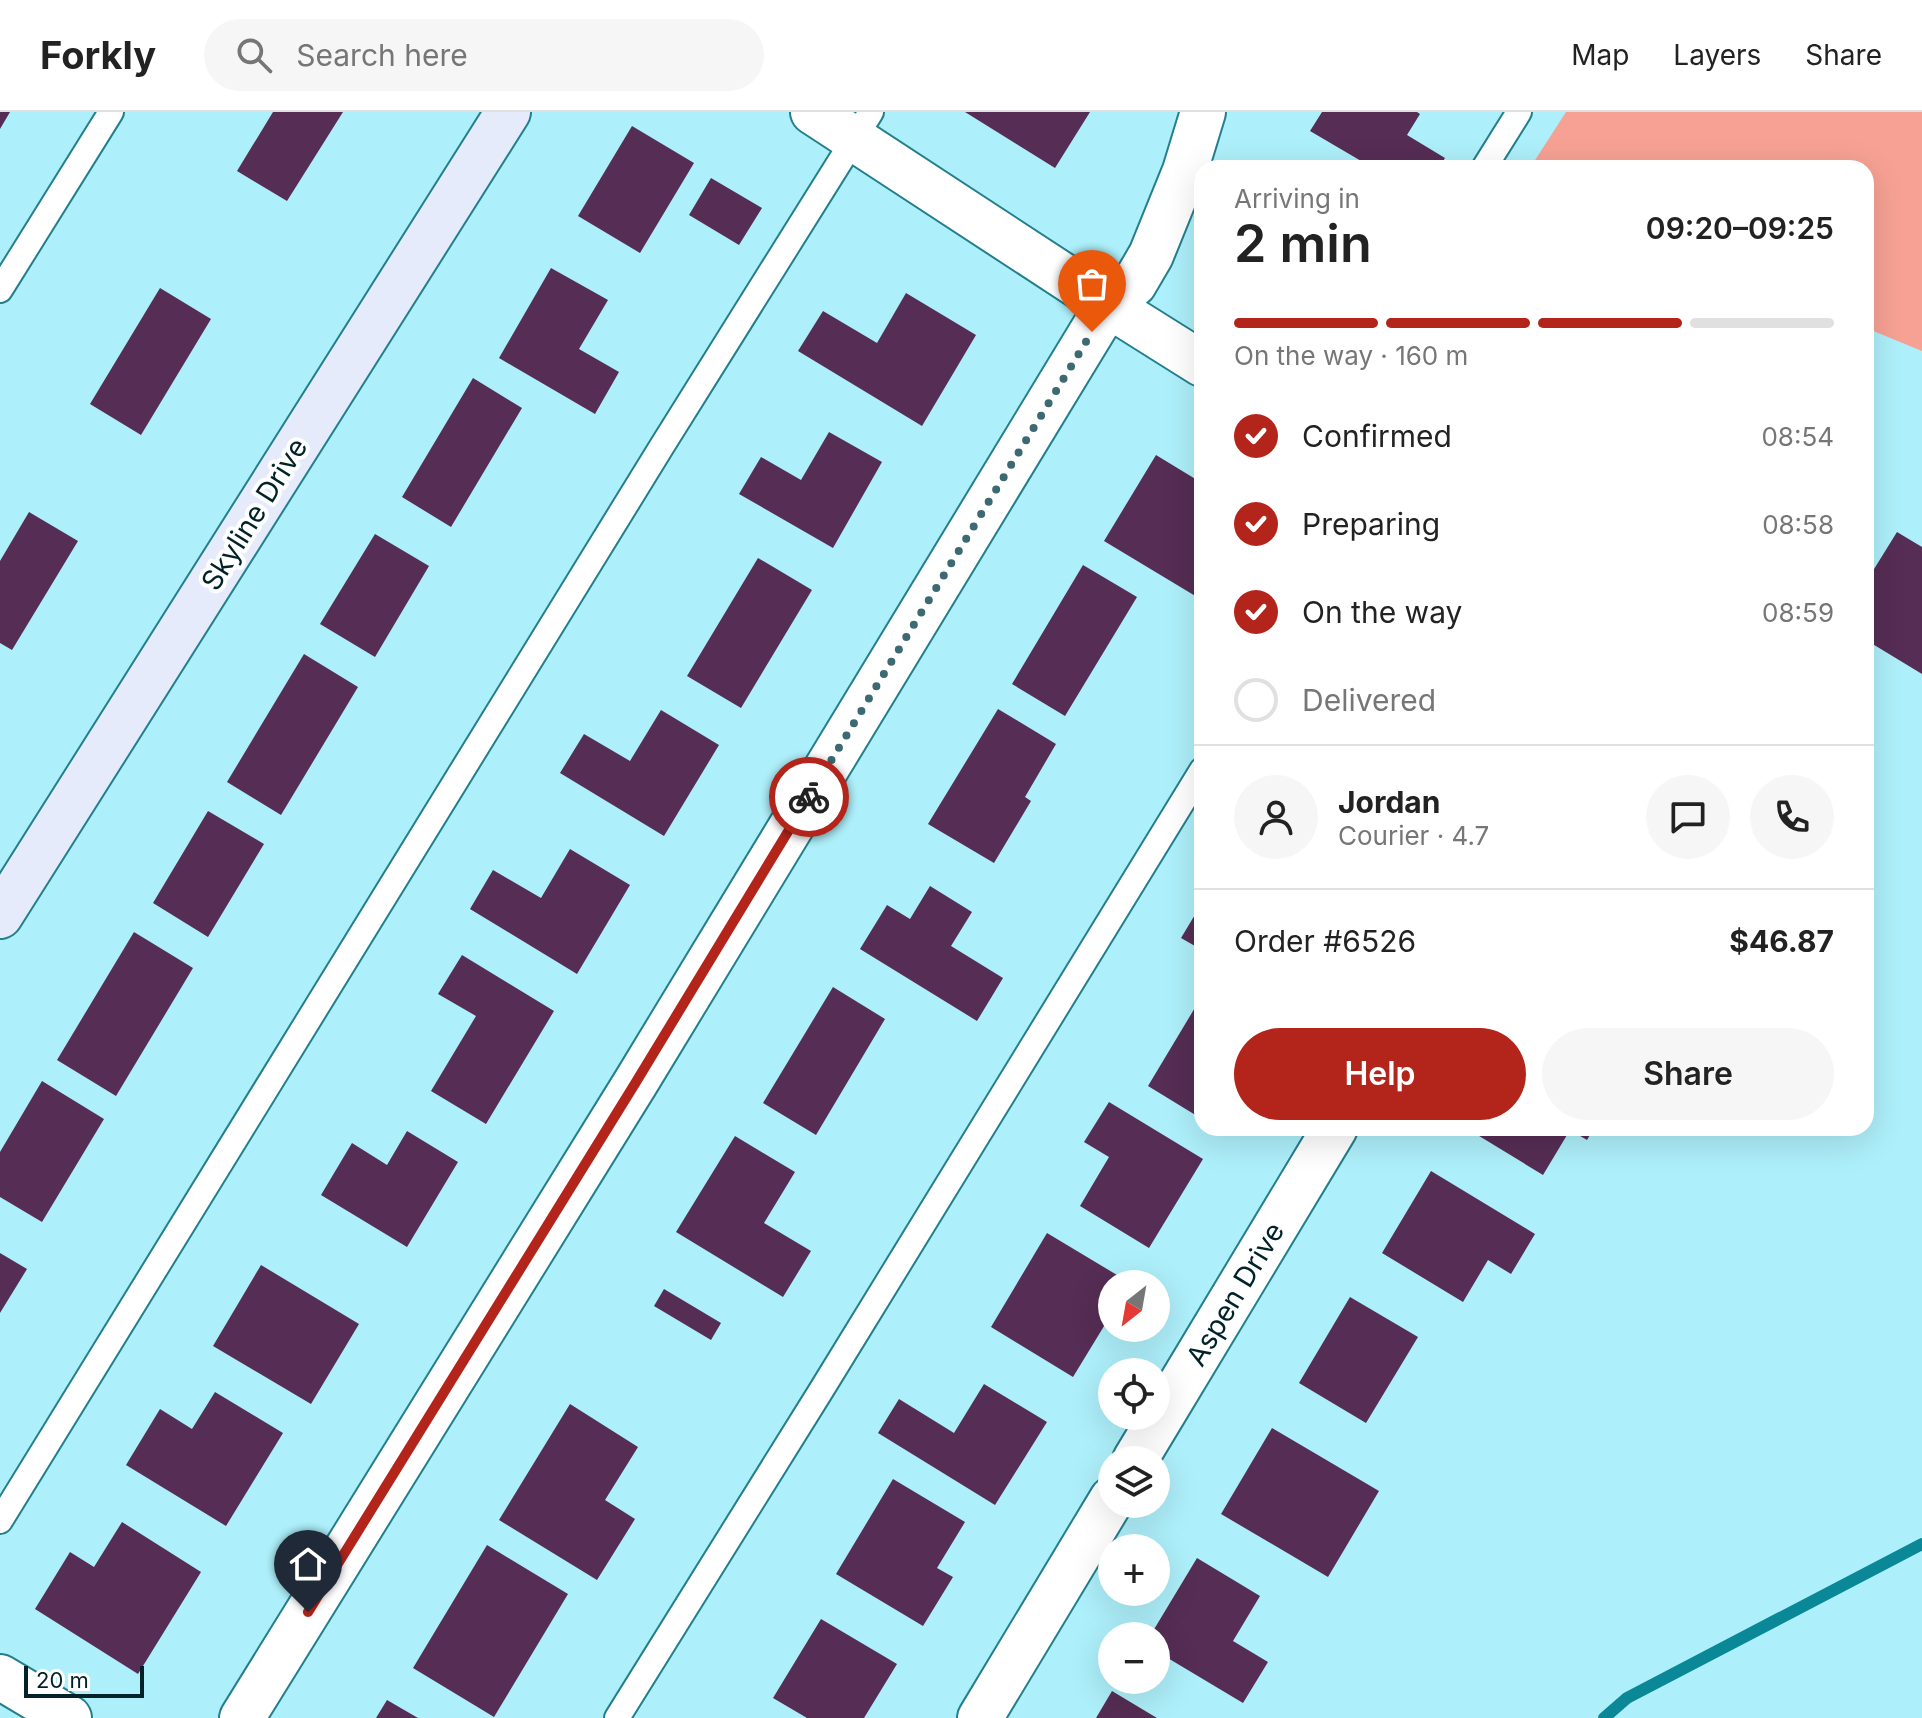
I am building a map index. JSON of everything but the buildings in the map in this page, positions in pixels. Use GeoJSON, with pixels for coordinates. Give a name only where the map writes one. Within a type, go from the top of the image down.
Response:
{"type":"FeatureCollection","features":[{"type":"Feature","properties":{"kind":"street","name":"Skyline Drive"},"geometry":{"type":"LineString","coordinates":[[0,916],[508,112]]}},
{"type":"Feature","properties":{"kind":"street"},"geometry":{"type":"LineString","coordinates":[[813,112],[863,125],[1108,305],[1194,359]]}},
{"type":"Feature","properties":{"kind":"street"},"geometry":{"type":"LineString","coordinates":[[242,1718],[636,1082],[1108,305],[1134,284],[1151,255],[1185,171],[1203,112]]}},
{"type":"Feature","properties":{"kind":"street","name":"Aspen Drive"},"geometry":{"type":"LineString","coordinates":[[1143,1446],[1330,1136]]}},
{"type":"Feature","properties":{"kind":"street"},"geometry":{"type":"LineString","coordinates":[[980,1718],[1101,1518]]}},
{"type":"Feature","properties":{"kind":"street"},"geometry":{"type":"LineString","coordinates":[[0,1677],[69,1718]]}},
{"type":"Feature","properties":{"kind":"lane"},"geometry":{"type":"LineString","coordinates":[[0,290],[111,112]]}},
{"type":"Feature","properties":{"kind":"lane"},"geometry":{"type":"LineString","coordinates":[[1489,160],[1519,112]]}},
{"type":"Feature","properties":{"kind":"lane"},"geometry":{"type":"LineString","coordinates":[[0,1521],[645,472],[863,125]]}},
{"type":"Feature","properties":{"kind":"lane"},"geometry":{"type":"LineString","coordinates":[[617,1718],[1194,783]]}},
{"type":"Feature","properties":{"kind":"shaded area"},"geometry":{"type":"Polygon","coordinates":[[[1566,112],[1922,112],[1922,351],[1874,331],[1874,160],[1535,160],[1566,112]]]}},
{"type":"Feature","properties":{"kind":"waterway"},"geometry":{"type":"LineString","coordinates":[[1604,1718],[1627,1698],[1922,1544]]}},
{"type":"Feature","properties":{"kind":"way so far"},"geometry":{"type":"LineString","coordinates":[[809,797],[1092,332]]}},
{"type":"Feature","properties":{"kind":"route"},"geometry":{"type":"LineString","coordinates":[[308,1612],[809,797]]}}]}
